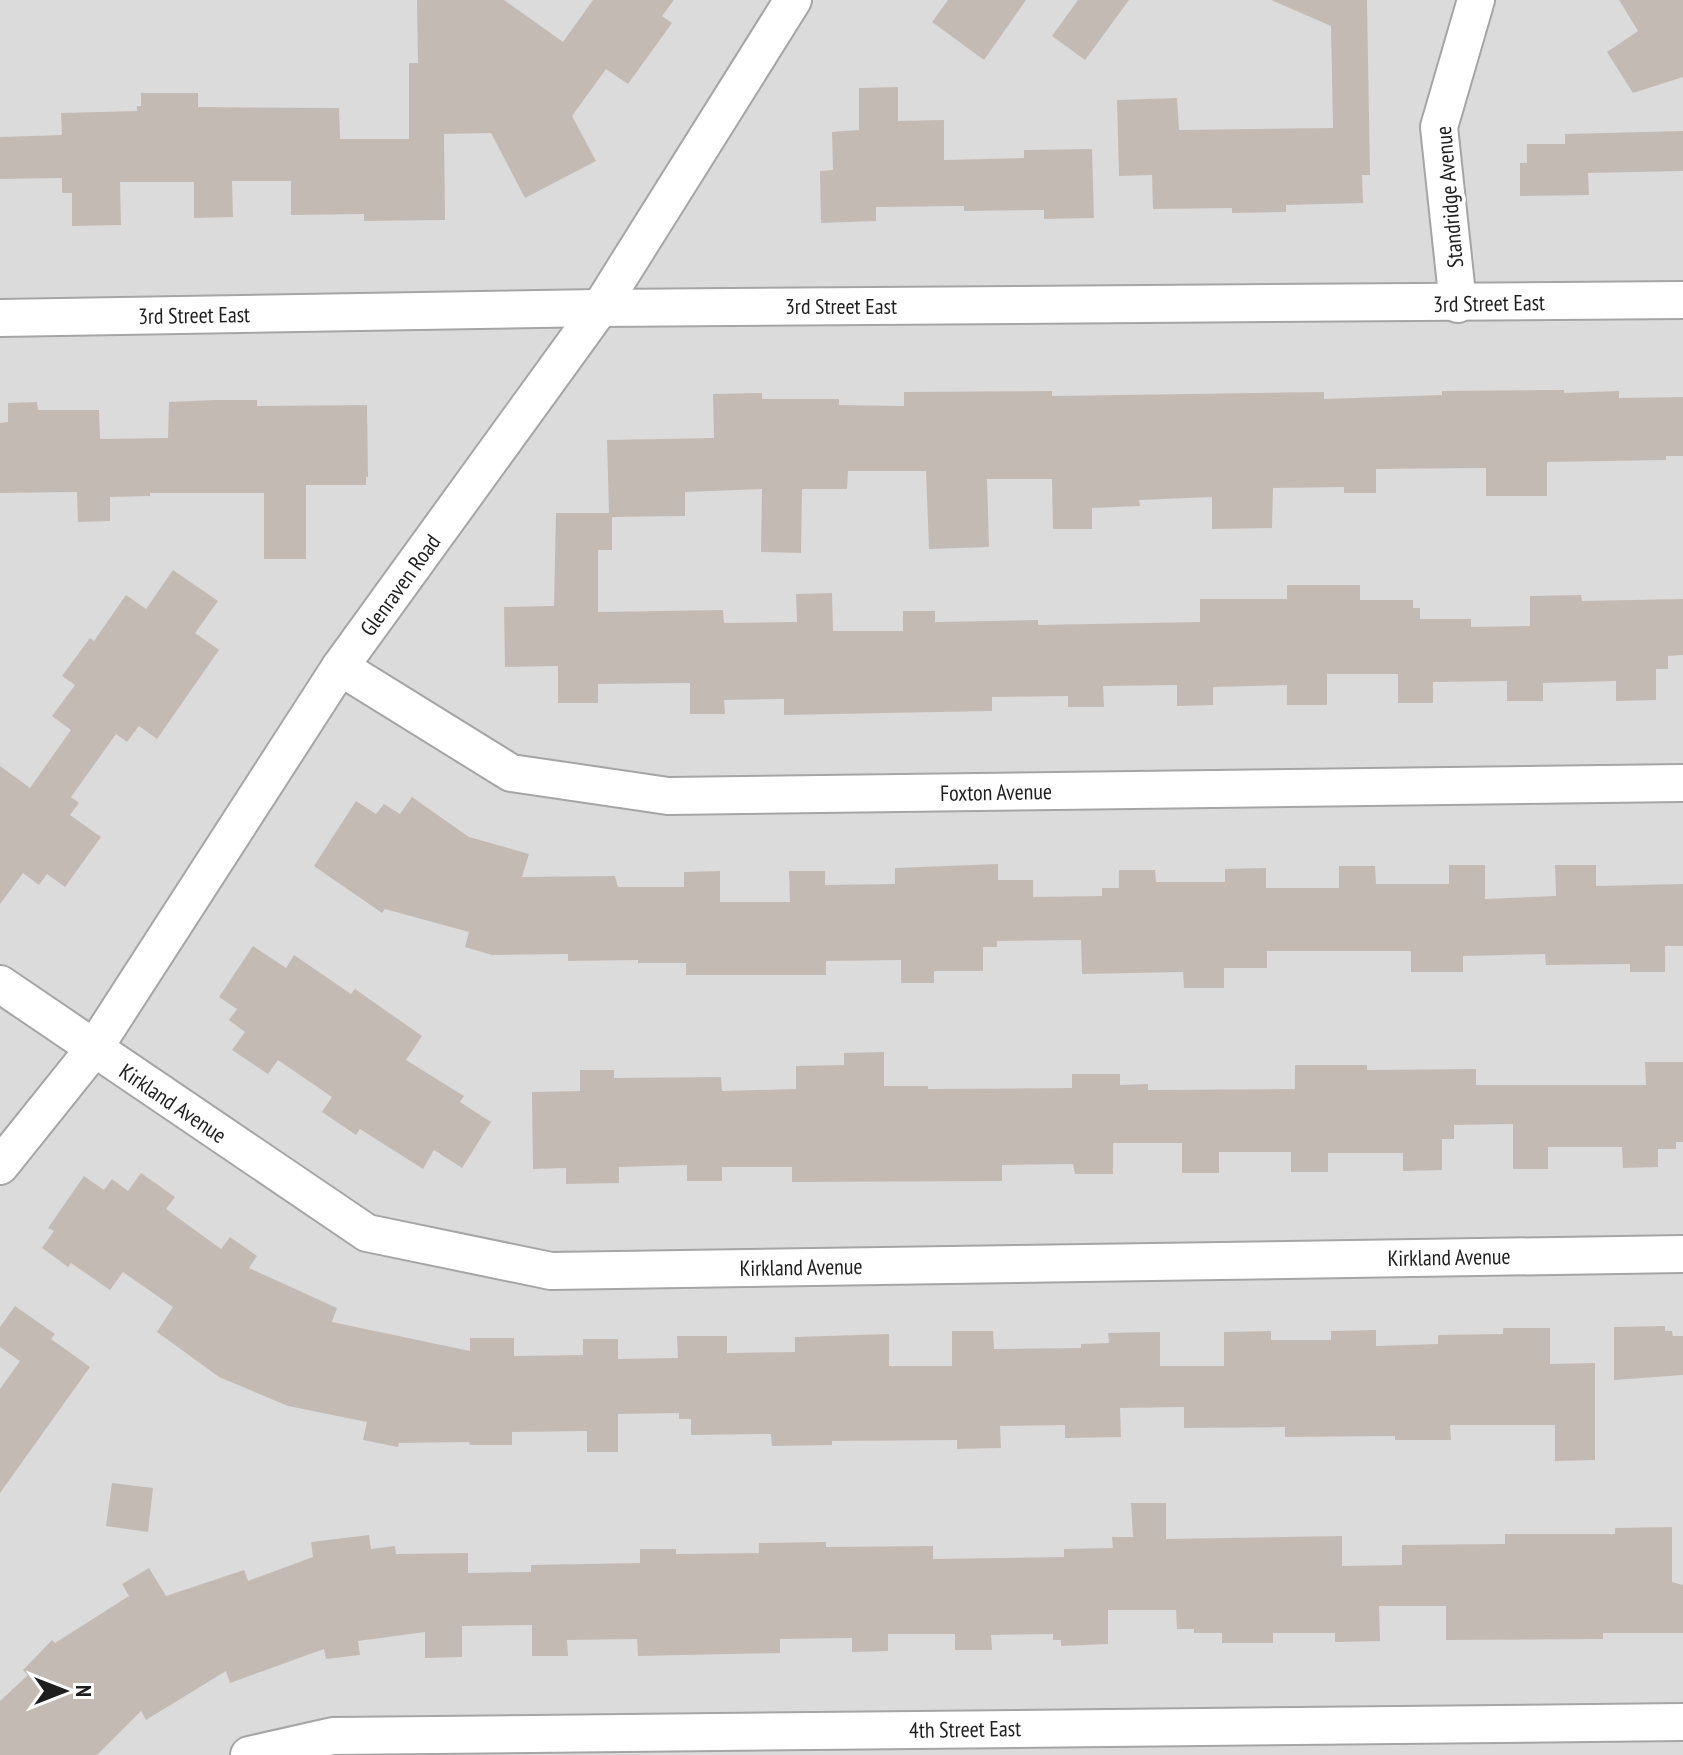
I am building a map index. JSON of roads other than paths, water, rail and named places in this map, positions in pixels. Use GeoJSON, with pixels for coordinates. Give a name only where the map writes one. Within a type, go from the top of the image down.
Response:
{"type":"FeatureCollection","features":[{"type":"Feature","properties":{"kind":"street","name":"Glenraven Road"},"geometry":{"type":"LineString","coordinates":[[0,1166],[93,1050],[340,667],[600,308],[793,0]]}},
{"type":"Feature","properties":{"kind":"street","name":"Standridge Avenue"},"geometry":{"type":"LineString","coordinates":[[1458,304],[1439,127],[1476,0]]}},
{"type":"Feature","properties":{"kind":"street","name":"3rd Street East"},"geometry":{"type":"LineString","coordinates":[[0,318],[600,308],[1683,300]]}},
{"type":"Feature","properties":{"kind":"street","name":"Foxton Avenue"},"geometry":{"type":"LineString","coordinates":[[340,667],[511,773],[668,796],[1683,783]]}},
{"type":"Feature","properties":{"kind":"street","name":"Kirkland Avenue"},"geometry":{"type":"LineString","coordinates":[[0,984],[93,1050],[367,1233],[551,1271],[1683,1254]]}},
{"type":"Feature","properties":{"kind":"street","name":"4th Street East"},"geometry":{"type":"LineString","coordinates":[[249,1755],[333,1736],[1683,1722]]}}]}
